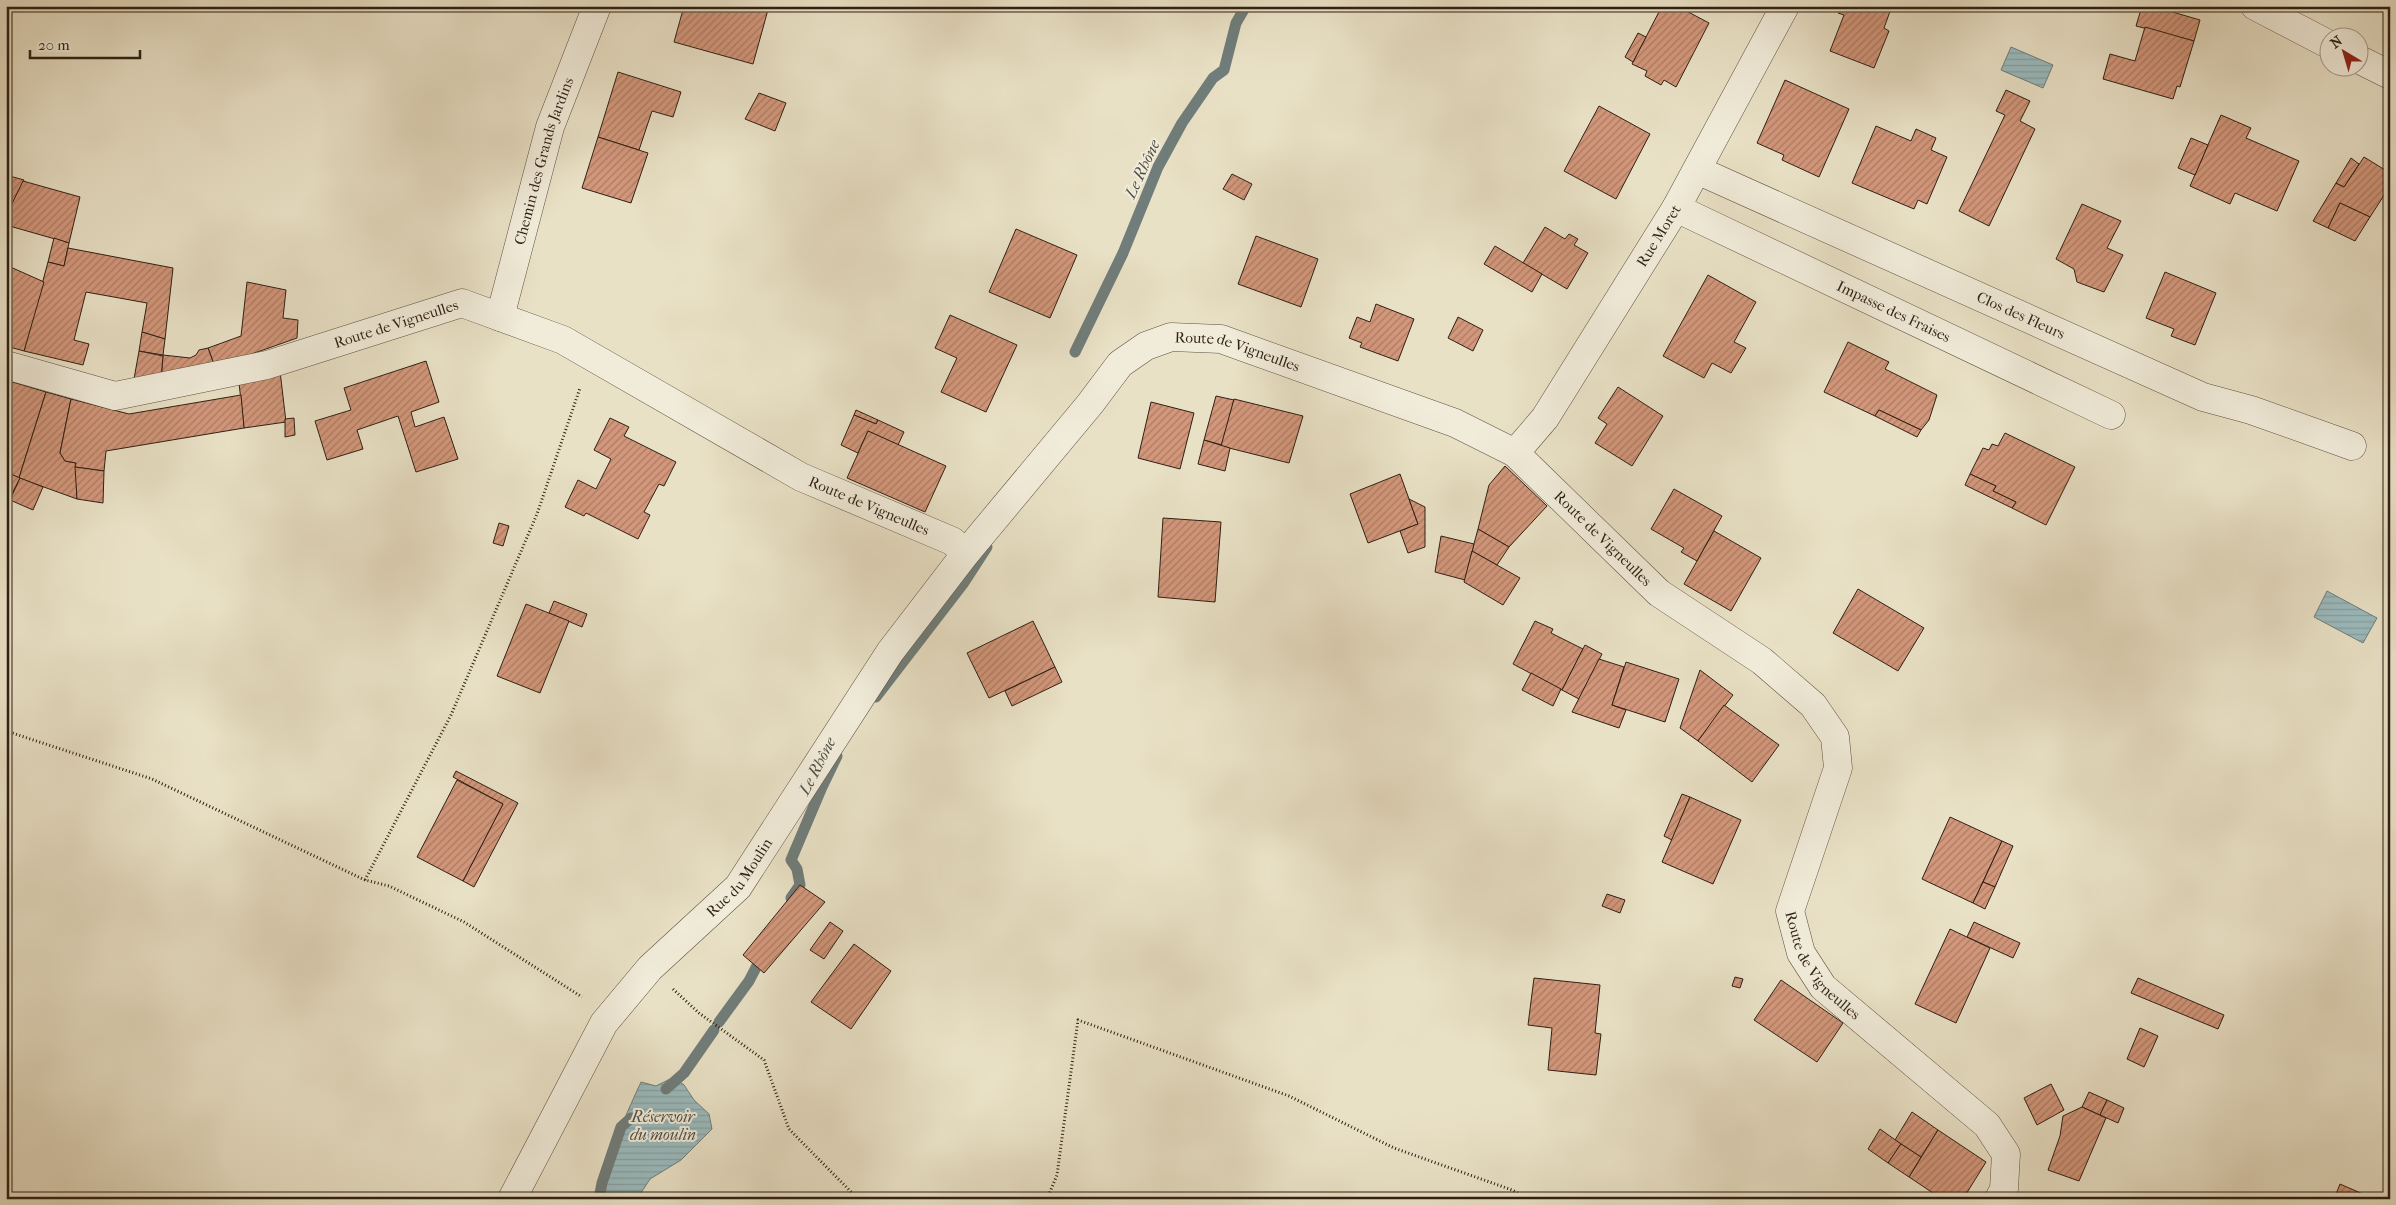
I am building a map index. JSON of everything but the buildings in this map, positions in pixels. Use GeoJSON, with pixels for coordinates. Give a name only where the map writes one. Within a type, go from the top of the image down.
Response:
{"type":"FeatureCollection","features":[{"type":"Feature","properties":{"kind":"street","name":"Chemin des Grands Jardins"},"geometry":{"type":"LineString","coordinates":[[500,317],[550,127],[597,6]]}},
{"type":"Feature","properties":{"kind":"street","name":"Rue Moret"},"geometry":{"type":"LineString","coordinates":[[1515,453],[1545,418],[1676,208],[1785,6]]}},
{"type":"Feature","properties":{"kind":"street"},"geometry":{"type":"LineString","coordinates":[[2255,6],[2318,39]]}},
{"type":"Feature","properties":{"kind":"street"},"geometry":{"type":"LineString","coordinates":[[2368,64],[2390,75]]}},
{"type":"Feature","properties":{"kind":"street","name":"Clos des Fleurs"},"geometry":{"type":"LineString","coordinates":[[1697,170],[2203,397],[2251,410],[2352,446]]}},
{"type":"Feature","properties":{"kind":"street","name":"Impasse des Fraises"},"geometry":{"type":"LineString","coordinates":[[1676,208],[2110,414]]}},
{"type":"Feature","properties":{"kind":"street","name":"Route de Vigneulles"},"geometry":{"type":"LineString","coordinates":[[6,365],[115,396],[267,365],[462,303],[563,340],[801,477],[952,542],[966,553],[1090,404],[1120,364],[1146,346],[1171,337],[1221,339],[1454,423],[1515,453],[1659,593],[1762,661],[1813,705],[1835,737],[1838,768],[1790,912],[1801,953],[1823,987],[1987,1125],[2006,1154],[2004,1189],[1999,1199]]}},
{"type":"Feature","properties":{"kind":"street","name":"Rue du Moulin"},"geometry":{"type":"LineString","coordinates":[[512,1199],[604,1023],[650,968],[738,887],[890,652],[966,553]]}},
{"type":"Feature","properties":{"kind":"path"},"geometry":{"type":"LineString","coordinates":[[365,880],[451,716],[537,514],[591,356]]}},
{"type":"Feature","properties":{"kind":"path"},"geometry":{"type":"LineString","coordinates":[[6,731],[152,779],[365,880],[389,886],[464,922],[581,996],[604,1023]]}},
{"type":"Feature","properties":{"kind":"path"},"geometry":{"type":"LineString","coordinates":[[650,968],[699,1013],[764,1060],[789,1128],[858,1199]]}},
{"type":"Feature","properties":{"kind":"path"},"geometry":{"type":"LineString","coordinates":[[1047,1199],[1056,1175],[1078,1020],[1289,1096],[1394,1148],[1512,1190],[1529,1199]]}},
{"type":"Feature","properties":{"kind":"water"},"geometry":{"type":"Polygon","coordinates":[[[2011,47],[2053,65],[2043,88],[2001,70],[2011,47]]]}},
{"type":"Feature","properties":{"kind":"water"},"geometry":{"type":"Polygon","coordinates":[[[2327,591],[2377,618],[2363,643],[2314,617],[2327,591]]]}},
{"type":"Feature","properties":{"kind":"water","name":"Réservoir du moulin"},"geometry":{"type":"Polygon","coordinates":[[[674,1077],[684,1085],[694,1100],[709,1114],[712,1129],[681,1160],[650,1179],[637,1199],[599,1199],[611,1154],[641,1082],[656,1086],[674,1077]]]}},
{"type":"Feature","properties":{"kind":"waterway","name":"Le Rhône"},"geometry":{"type":"LineString","coordinates":[[1075,352],[1123,253],[1158,167],[1182,123],[1213,78],[1224,70],[1236,23],[1246,6]]}},
{"type":"Feature","properties":{"kind":"waterway","name":"Le Rhône"},"geometry":{"type":"LineString","coordinates":[[876,697],[963,584],[987,547]]}},
{"type":"Feature","properties":{"kind":"waterway","name":"Le Rhône"},"geometry":{"type":"LineString","coordinates":[[791,898],[800,885],[797,869],[791,860],[837,756]]}},
{"type":"Feature","properties":{"kind":"waterway","name":"Le Rhône"},"geometry":{"type":"LineString","coordinates":[[719,1022],[749,981],[763,954]]}},
{"type":"Feature","properties":{"kind":"waterway","name":"Le Rhône"},"geometry":{"type":"LineString","coordinates":[[666,1089],[684,1073],[714,1030]]}},
{"type":"Feature","properties":{"kind":"waterway","name":"Le Rhône"},"geometry":{"type":"LineString","coordinates":[[599,1199],[602,1183],[621,1127],[631,1118]]}}]}
